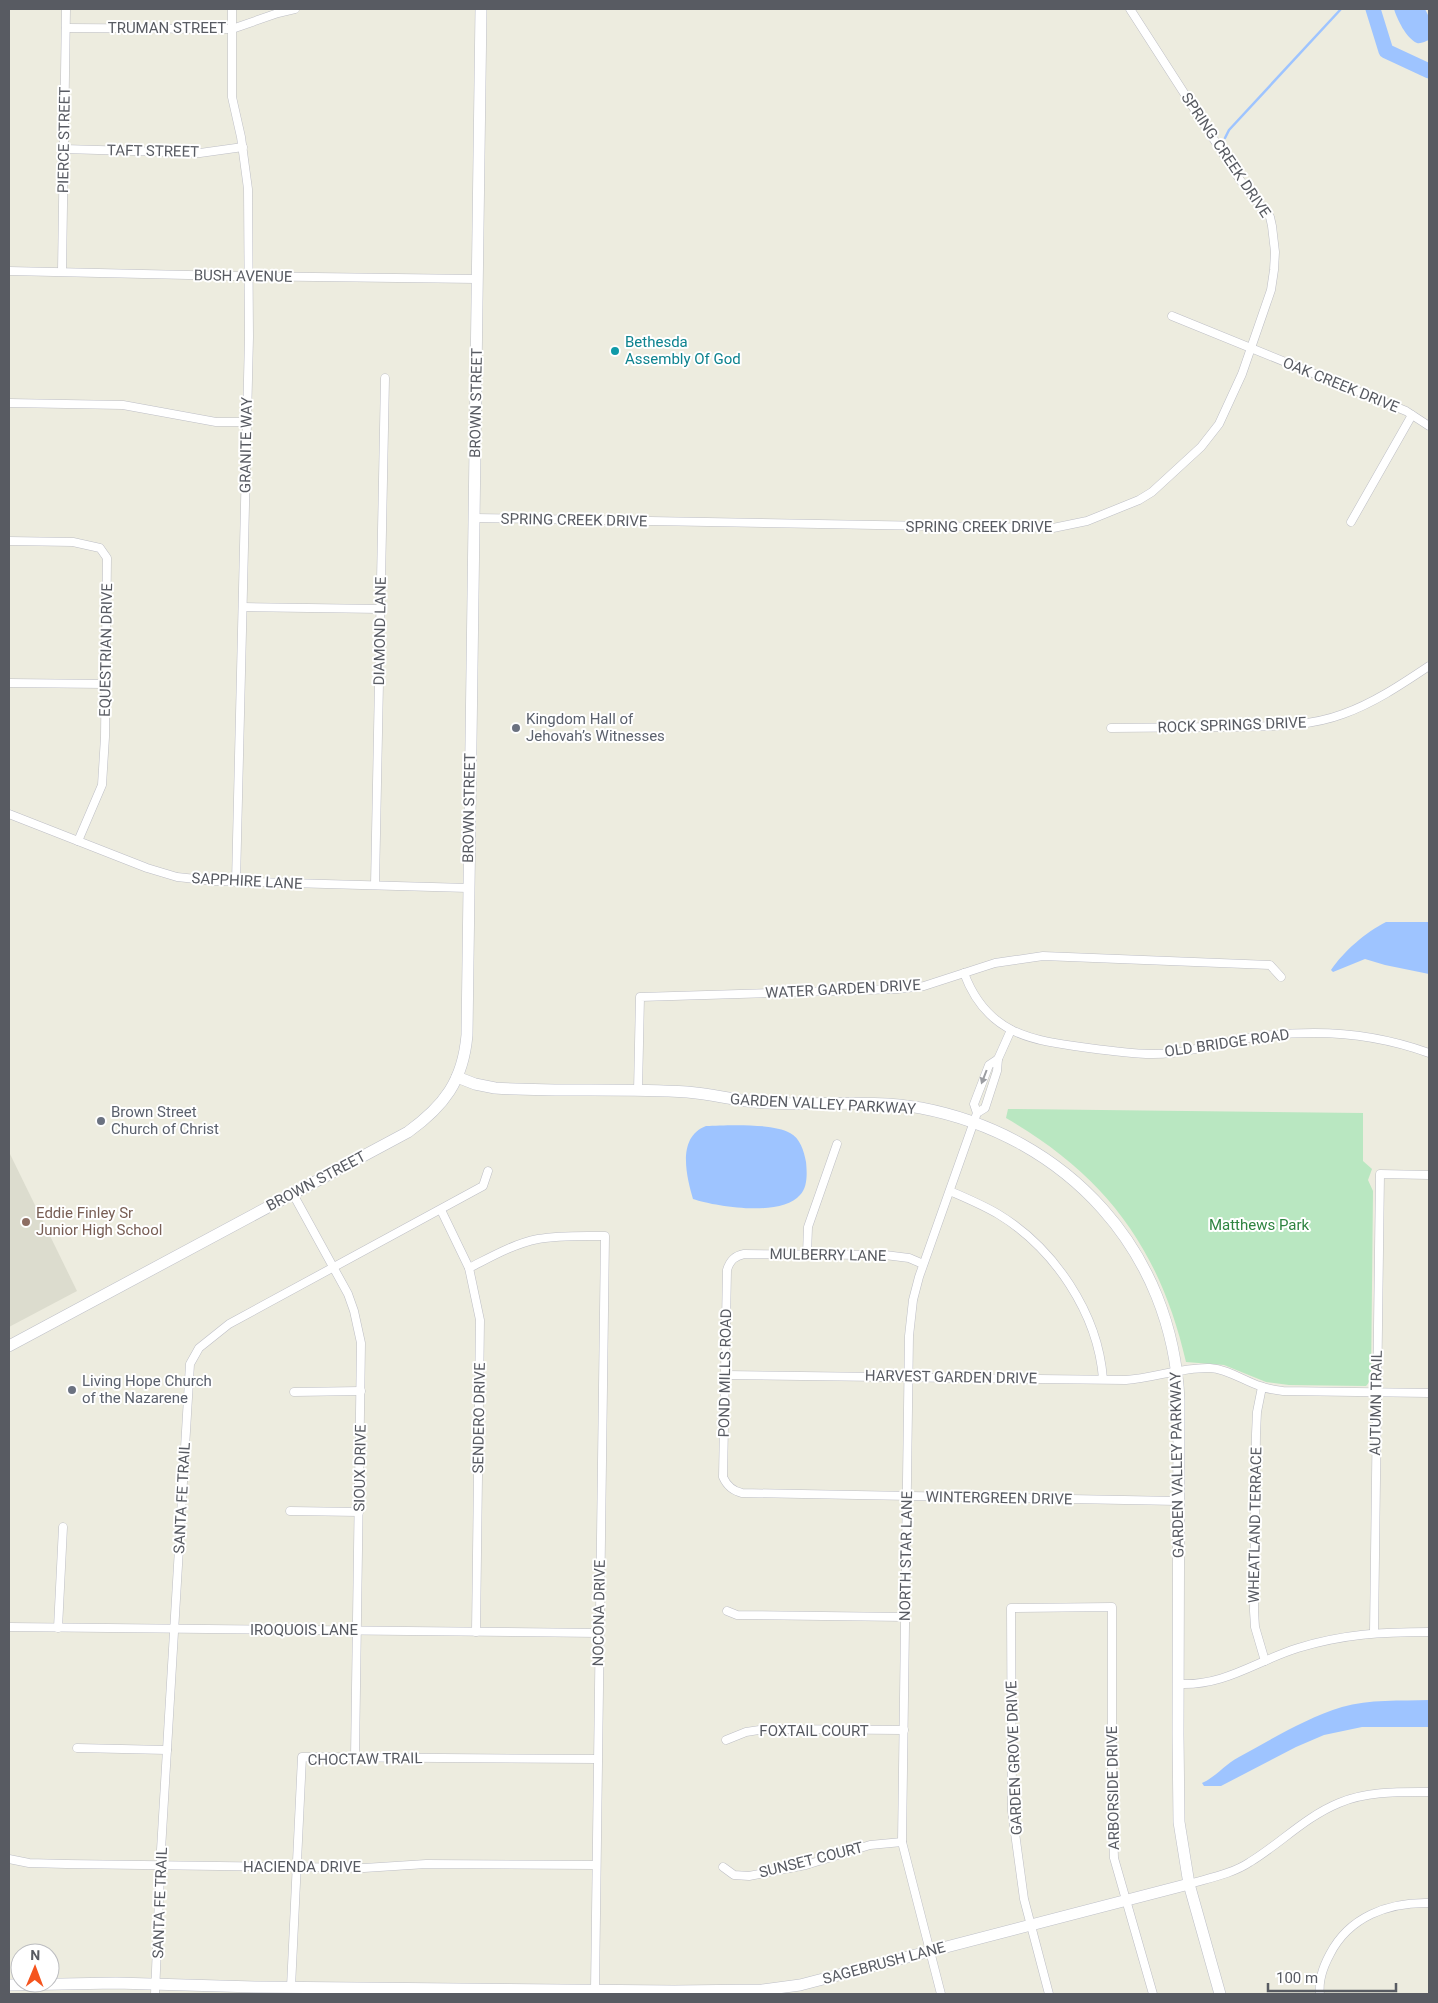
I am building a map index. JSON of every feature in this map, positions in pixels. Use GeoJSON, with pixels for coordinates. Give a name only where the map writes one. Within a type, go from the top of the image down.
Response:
{"type":"FeatureCollection","features":[{"type":"Feature","properties":{"kind":"street","name":"PIERCE STREET"},"geometry":{"type":"LineString","coordinates":[[62,272],[66,9]]}},
{"type":"Feature","properties":{"kind":"street","name":"GRANITE WAY"},"geometry":{"type":"LineString","coordinates":[[232,9],[232,97],[243,147],[248,188],[247,422],[236,882]]}},
{"type":"Feature","properties":{"kind":"street","name":"TRUMAN STREET"},"geometry":{"type":"LineString","coordinates":[[66,28],[232,29],[295,9]]}},
{"type":"Feature","properties":{"kind":"street","name":"BROWN STREET"},"geometry":{"type":"LineString","coordinates":[[9,1346],[399,1137],[422,1122],[441,1104],[457,1077],[463,1062],[466,1035],[481,9]]}},
{"type":"Feature","properties":{"kind":"street","name":"SPRING CREEK DRIVE"},"geometry":{"type":"LineString","coordinates":[[474,518],[731,524],[1053,528],[1087,521],[1139,500],[1152,492],[1201,447],[1219,424],[1251,348],[1271,290],[1275,252],[1270,217],[1237,176],[1130,9]]}},
{"type":"Feature","properties":{"kind":"street","name":"TAFT STREET"},"geometry":{"type":"LineString","coordinates":[[64,150],[200,152],[243,147]]}},
{"type":"Feature","properties":{"kind":"street","name":"BUSH AVENUE"},"geometry":{"type":"LineString","coordinates":[[9,271],[477,279]]}},
{"type":"Feature","properties":{"kind":"street","name":"OAK CREEK DRIVE"},"geometry":{"type":"LineString","coordinates":[[1172,316],[1412,415],[1429,426]]}},
{"type":"Feature","properties":{"kind":"street","name":"DIAMOND LANE"},"geometry":{"type":"LineString","coordinates":[[375,885],[385,378]]}},
{"type":"Feature","properties":{"kind":"street"},"geometry":{"type":"LineString","coordinates":[[9,403],[123,405],[216,422],[247,422]]}},
{"type":"Feature","properties":{"kind":"street"},"geometry":{"type":"LineString","coordinates":[[1351,522],[1412,415]]}},
{"type":"Feature","properties":{"kind":"street","name":"EQUESTRIAN DRIVE"},"geometry":{"type":"LineString","coordinates":[[9,542],[73,542],[100,548],[107,558],[105,737],[102,785],[78,841]]}},
{"type":"Feature","properties":{"kind":"street"},"geometry":{"type":"LineString","coordinates":[[243,607],[381,609]]}},
{"type":"Feature","properties":{"kind":"street","name":"ROCK SPRINGS DRIVE"},"geometry":{"type":"LineString","coordinates":[[1111,728],[1265,726],[1294,725],[1321,721],[1358,708],[1394,689],[1429,666]]}},
{"type":"Feature","properties":{"kind":"street"},"geometry":{"type":"LineString","coordinates":[[9,683],[105,684]]}},
{"type":"Feature","properties":{"kind":"street","name":"SAPPHIRE LANE"},"geometry":{"type":"LineString","coordinates":[[9,814],[147,868],[177,877],[236,882],[468,888]]}},
{"type":"Feature","properties":{"kind":"street","name":"WATER GARDEN DRIVE"},"geometry":{"type":"LineString","coordinates":[[638,1092],[640,997],[897,989],[924,986],[995,963],[1043,956],[1270,965],[1281,977]]}},
{"type":"Feature","properties":{"kind":"street","name":"OLD BRIDGE ROAD"},"geometry":{"type":"LineString","coordinates":[[964,973],[969,986],[979,1001],[993,1016],[1011,1030],[1038,1041],[1142,1053],[1170,1053],[1253,1037],[1314,1033],[1345,1034],[1429,1053]]}},
{"type":"Feature","properties":{"kind":"street"},"geometry":{"type":"LineString","coordinates":[[975,1118],[985,1108],[998,1071],[998,1059],[1011,1030]]}},
{"type":"Feature","properties":{"kind":"street"},"geometry":{"type":"LineString","coordinates":[[975,1118],[974,1104],[988,1064],[998,1059]]}},
{"type":"Feature","properties":{"kind":"street","name":"GARDEN VALLEY PARKWAY"},"geometry":{"type":"LineString","coordinates":[[457,1077],[475,1084],[495,1088],[686,1092],[764,1103],[903,1106],[975,1118],[1050,1162],[1078,1184],[1104,1209],[1135,1252],[1151,1284],[1170,1333],[1177,1372],[1179,1401],[1179,1822],[1189,1884],[1220,1994]]}},
{"type":"Feature","properties":{"kind":"street","name":"NORTH STAR LANE"},"geometry":{"type":"LineString","coordinates":[[941,1994],[902,1842],[910,1317],[916,1286],[923,1264],[975,1118]]}},
{"type":"Feature","properties":{"kind":"street"},"geometry":{"type":"LineString","coordinates":[[807,1254],[810,1220],[837,1144]]}},
{"type":"Feature","properties":{"kind":"street","name":"SANTA FE TRAIL"},"geometry":{"type":"LineString","coordinates":[[156,1990],[167,1750],[190,1364],[195,1352],[215,1333],[483,1186],[488,1171]]}},
{"type":"Feature","properties":{"kind":"street","name":"AUTUMN TRAIL"},"geometry":{"type":"LineString","coordinates":[[1374,1632],[1380,1174],[1429,1175]]}},
{"type":"Feature","properties":{"kind":"street"},"geometry":{"type":"LineString","coordinates":[[950,1191],[1000,1215],[1026,1235],[1048,1257],[1067,1282],[1088,1319],[1101,1358],[1103,1379]]}},
{"type":"Feature","properties":{"kind":"street","name":"SIOUX DRIVE"},"geometry":{"type":"LineString","coordinates":[[293,1194],[348,1294],[361,1343],[355,1757]]}},
{"type":"Feature","properties":{"kind":"street","name":"SENDERO DRIVE"},"geometry":{"type":"LineString","coordinates":[[441,1210],[469,1268],[480,1320],[476,1632]]}},
{"type":"Feature","properties":{"kind":"street","name":"NOCONA DRIVE"},"geometry":{"type":"LineString","coordinates":[[469,1268],[512,1247],[536,1240],[555,1237],[605,1236],[598,1634],[595,1990]]}},
{"type":"Feature","properties":{"kind":"street","name":"MULBERRY LANE"},"geometry":{"type":"LineString","coordinates":[[733,1258],[744,1254],[885,1255],[909,1258],[923,1264]]}},
{"type":"Feature","properties":{"kind":"street","name":"POND MILLS ROAD"},"geometry":{"type":"LineString","coordinates":[[730,1488],[723,1477],[727,1270],[728,1264],[733,1258]]}},
{"type":"Feature","properties":{"kind":"street","name":"HARVEST GARDEN DRIVE"},"geometry":{"type":"LineString","coordinates":[[725,1375],[1141,1379],[1211,1368],[1224,1371],[1262,1387],[1283,1391],[1429,1393]]}},
{"type":"Feature","properties":{"kind":"street","name":"WHEATLAND TERRACE"},"geometry":{"type":"LineString","coordinates":[[1262,1387],[1256,1426],[1254,1611],[1255,1627],[1265,1661]]}},
{"type":"Feature","properties":{"kind":"street"},"geometry":{"type":"LineString","coordinates":[[294,1392],[361,1391]]}},
{"type":"Feature","properties":{"kind":"street","name":"WINTERGREEN DRIVE"},"geometry":{"type":"LineString","coordinates":[[730,1488],[742,1493],[1178,1501]]}},
{"type":"Feature","properties":{"kind":"street"},"geometry":{"type":"LineString","coordinates":[[290,1511],[359,1512]]}},
{"type":"Feature","properties":{"kind":"street"},"geometry":{"type":"LineString","coordinates":[[58,1628],[63,1526]]}},
{"type":"Feature","properties":{"kind":"street","name":"GARDEN GROVE DRIVE"},"geometry":{"type":"LineString","coordinates":[[1049,1994],[1024,1899],[1012,1811],[1010,1608],[1112,1607]]}},
{"type":"Feature","properties":{"kind":"street","name":"ARBORSIDE DRIVE"},"geometry":{"type":"LineString","coordinates":[[1112,1607],[1112,1800],[1114,1858],[1153,1994]]}},
{"type":"Feature","properties":{"kind":"street"},"geometry":{"type":"LineString","coordinates":[[727,1611],[737,1615],[905,1617]]}},
{"type":"Feature","properties":{"kind":"street","name":"IROQUOIS LANE"},"geometry":{"type":"LineString","coordinates":[[9,1627],[598,1634]]}},
{"type":"Feature","properties":{"kind":"street"},"geometry":{"type":"LineString","coordinates":[[1179,1684],[1194,1684],[1229,1677],[1296,1648],[1333,1638],[1374,1632],[1429,1632]]}},
{"type":"Feature","properties":{"kind":"street","name":"FOXTAIL COURT"},"geometry":{"type":"LineString","coordinates":[[726,1740],[746,1732],[766,1729],[904,1730]]}},
{"type":"Feature","properties":{"kind":"street"},"geometry":{"type":"LineString","coordinates":[[77,1748],[167,1750]]}},
{"type":"Feature","properties":{"kind":"street","name":"CHOCTAW TRAIL"},"geometry":{"type":"LineString","coordinates":[[290,1987],[302,1756],[597,1759]]}},
{"type":"Feature","properties":{"kind":"street","name":"SAGEBRUSH LANE"},"geometry":{"type":"LineString","coordinates":[[9,1985],[116,1983],[156,1990],[290,1987],[762,1990],[800,1985],[1222,1875],[1249,1863],[1316,1813],[1341,1802],[1371,1794],[1429,1792]]}},
{"type":"Feature","properties":{"kind":"street","name":"SUNSET COURT"},"geometry":{"type":"LineString","coordinates":[[723,1867],[734,1875],[749,1876],[806,1865],[870,1845],[902,1842]]}},
{"type":"Feature","properties":{"kind":"street","name":"HACIENDA DRIVE"},"geometry":{"type":"LineString","coordinates":[[9,1859],[30,1863],[364,1868],[426,1864],[596,1865]]}},
{"type":"Feature","properties":{"kind":"street"},"geometry":{"type":"LineString","coordinates":[[1320,1994],[1319,1984],[1325,1963],[1336,1942],[1354,1924],[1373,1913],[1397,1905],[1429,1903]]}},
{"type":"Feature","properties":{"kind":"shaded area","name":"Eddie Finley Sr Junior High School"},"geometry":{"type":"Polygon","coordinates":[[[9,1152],[77,1291],[9,1327],[9,1152]]]}},
{"type":"Feature","properties":{"kind":"green space","name":"Matthews Park"},"geometry":{"type":"Polygon","coordinates":[[[1008,1109],[1363,1113],[1363,1161],[1372,1169],[1368,1180],[1373,1191],[1371,1380],[1366,1386],[1289,1385],[1266,1382],[1224,1365],[1186,1362],[1175,1321],[1161,1284],[1144,1250],[1124,1219],[1100,1191],[1073,1165],[1006,1118],[1008,1109]]]}},
{"type":"Feature","properties":{"kind":"water"},"geometry":{"type":"Polygon","coordinates":[[[1394,9],[1425,9],[1429,17],[1429,40],[1422,43],[1413,41],[1402,28],[1394,9]]]}},
{"type":"Feature","properties":{"kind":"water"},"geometry":{"type":"Polygon","coordinates":[[[1386,922],[1429,922],[1429,974],[1365,959],[1333,972],[1331,970],[1356,943],[1386,922]]]}},
{"type":"Feature","properties":{"kind":"water"},"geometry":{"type":"Polygon","coordinates":[[[706,1126],[761,1126],[782,1130],[793,1135],[801,1145],[806,1162],[807,1170],[803,1192],[791,1202],[765,1208],[717,1205],[693,1199],[686,1168],[687,1148],[697,1131],[706,1126]]]}},
{"type":"Feature","properties":{"kind":"water"},"geometry":{"type":"Polygon","coordinates":[[[1429,1700],[1429,1727],[1362,1727],[1324,1735],[1296,1747],[1221,1786],[1204,1786],[1202,1783],[1229,1763],[1289,1729],[1342,1707],[1352,1704],[1385,1701],[1429,1700]]]}},
{"type":"Feature","properties":{"kind":"waterway"},"geometry":{"type":"LineString","coordinates":[[1225,138],[1229,130],[1341,9]]}},
{"type":"Feature","properties":{"kind":"waterway"},"geometry":{"type":"LineString","coordinates":[[1373,9],[1386,51],[1429,71]]}},
{"type":"Feature","properties":{"kind":"place","name":"Bethesda Assembly Of God"},"geometry":{"type":"Point","coordinates":[615,351]}},
{"type":"Feature","properties":{"kind":"place","name":"Kingdom Hall of Jehovah’s Witnesses"},"geometry":{"type":"Point","coordinates":[516,728]}},
{"type":"Feature","properties":{"kind":"place","name":"Brown Street Church of Christ"},"geometry":{"type":"Point","coordinates":[101,1121]}},
{"type":"Feature","properties":{"kind":"place","name":"Eddie Finley Sr Junior High School"},"geometry":{"type":"Point","coordinates":[26,1222]}},
{"type":"Feature","properties":{"kind":"place","name":"Living Hope Church of the Nazarene"},"geometry":{"type":"Point","coordinates":[72,1390]}}]}
